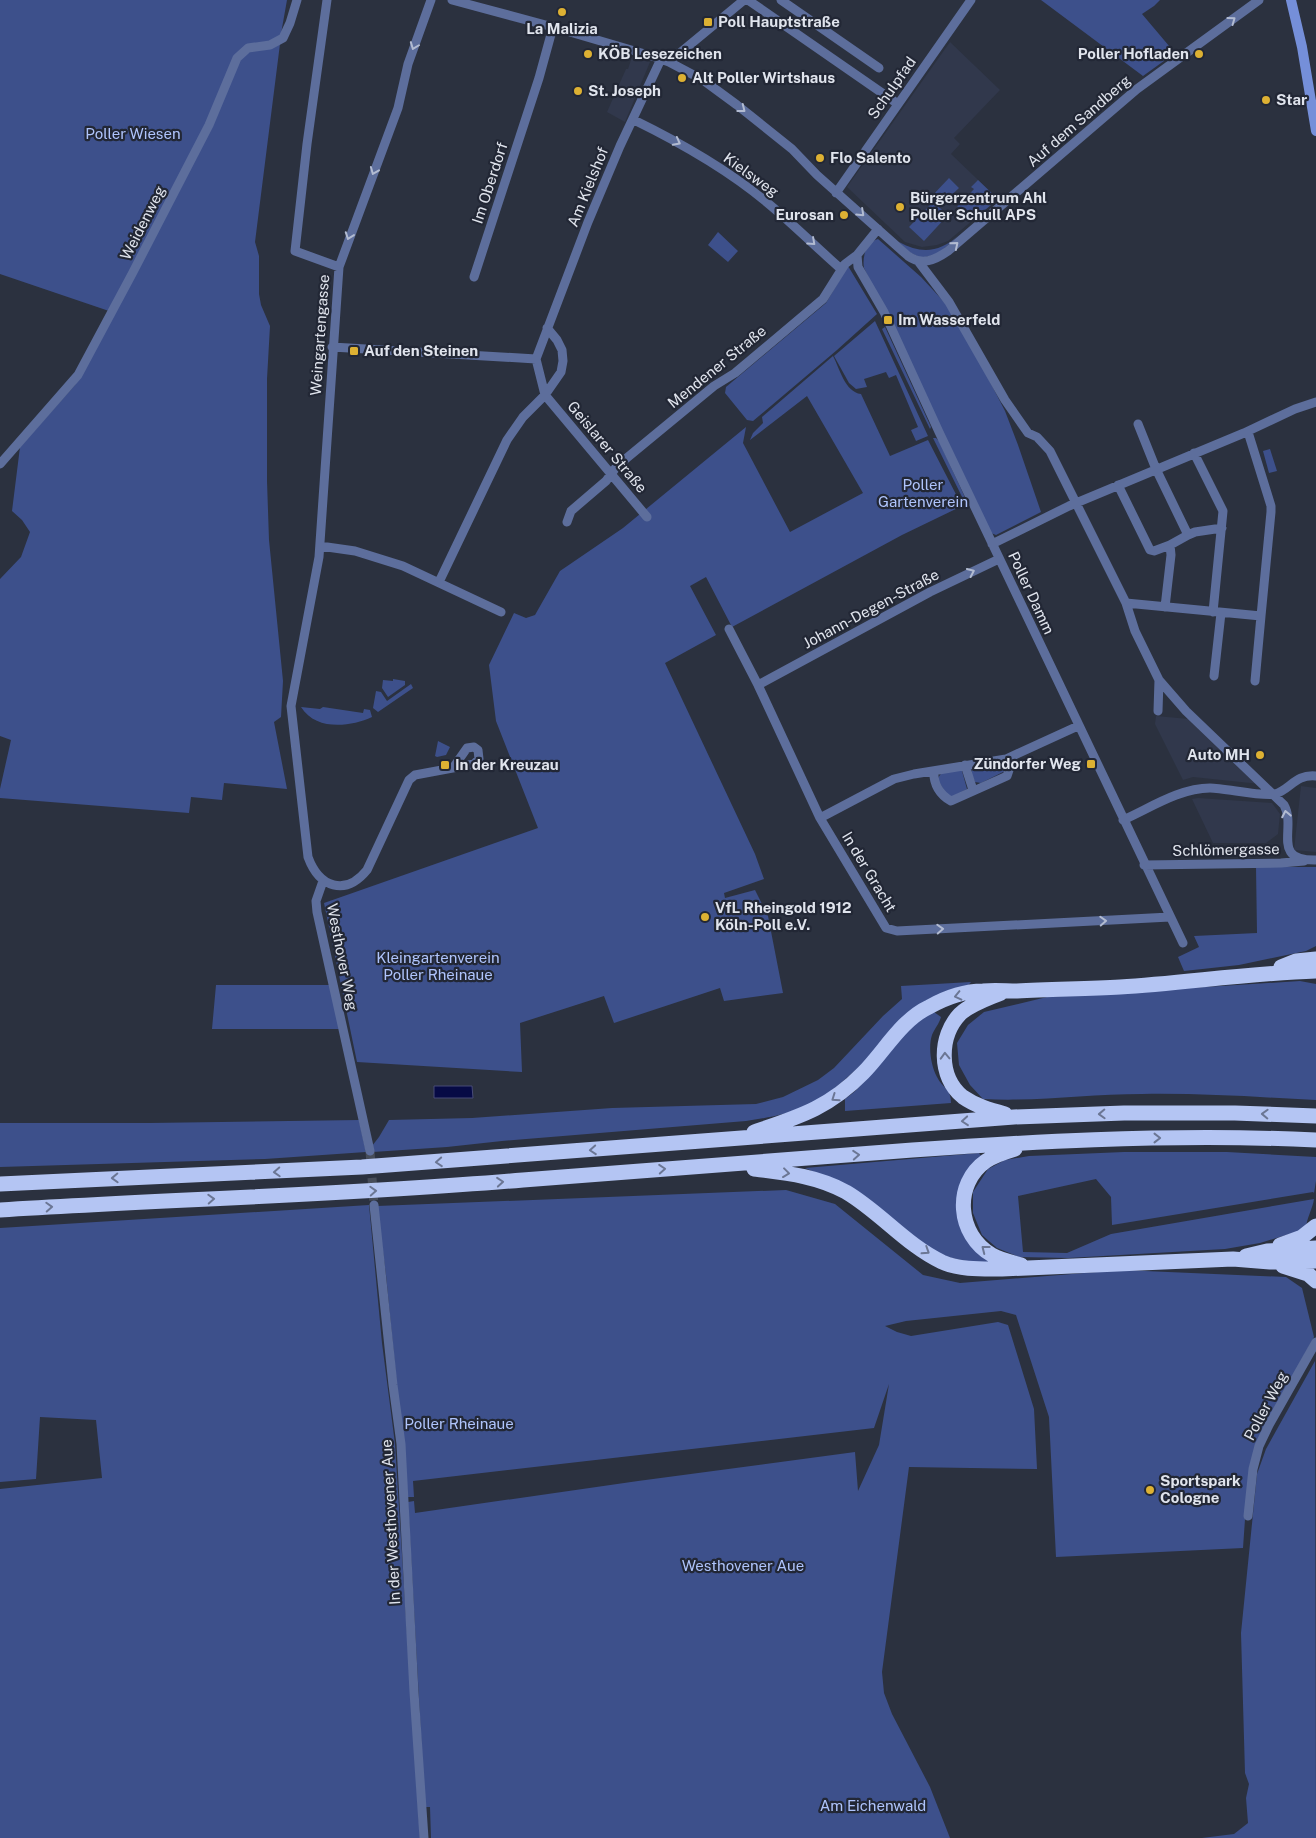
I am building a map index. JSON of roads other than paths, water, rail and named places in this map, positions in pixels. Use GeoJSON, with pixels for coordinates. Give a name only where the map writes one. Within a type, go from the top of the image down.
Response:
{"type":"FeatureCollection","features":[{"type":"Feature","properties":{"kind":"highway"},"geometry":{"type":"LineString","coordinates":[[1293,966],[1316,950]]}},
{"type":"Feature","properties":{"kind":"highway"},"geometry":{"type":"LineString","coordinates":[[729,1140],[803,1116],[827,1103],[843,1092],[863,1073],[906,1024],[927,1008],[950,997],[981,991],[1119,987],[1210,980],[1261,974],[1316,958]]}},
{"type":"Feature","properties":{"kind":"highway"},"geometry":{"type":"LineString","coordinates":[[1293,966],[1316,971]]}},
{"type":"Feature","properties":{"kind":"highway"},"geometry":{"type":"LineString","coordinates":[[1293,966],[1316,980]]}},
{"type":"Feature","properties":{"kind":"highway"},"geometry":{"type":"LineString","coordinates":[[1006,991],[975,1004],[960,1014],[945,1042],[944,1060],[950,1081],[962,1096],[978,1106],[1014,1117]]}},
{"type":"Feature","properties":{"kind":"highway"},"geometry":{"type":"LineString","coordinates":[[0,1184],[362,1167],[1014,1117],[1142,1113],[1315,1115]]}},
{"type":"Feature","properties":{"kind":"highway"},"geometry":{"type":"LineString","coordinates":[[0,1210],[434,1188],[1038,1142],[1138,1138],[1246,1137],[1314,1140]]}},
{"type":"Feature","properties":{"kind":"highway"},"geometry":{"type":"LineString","coordinates":[[1030,1267],[991,1254],[978,1243],[967,1228],[963,1212],[963,1194],[976,1170],[985,1161],[997,1154],[1038,1142]]}},
{"type":"Feature","properties":{"kind":"highway"},"geometry":{"type":"LineString","coordinates":[[720,1165],[797,1174],[818,1180],[846,1192],[881,1216],[923,1251],[943,1262],[965,1268],[1002,1269],[1233,1259],[1268,1256],[1316,1248]]}},
{"type":"Feature","properties":{"kind":"highway"},"geometry":{"type":"LineString","coordinates":[[1268,1256],[1302,1237],[1316,1226]]}},
{"type":"Feature","properties":{"kind":"highway"},"geometry":{"type":"LineString","coordinates":[[1268,1256],[1316,1261]]}},
{"type":"Feature","properties":{"kind":"highway"},"geometry":{"type":"LineString","coordinates":[[1268,1256],[1308,1274],[1316,1281]]}},
{"type":"Feature","properties":{"kind":"main road"},"geometry":{"type":"LineString","coordinates":[[1291,0],[1302,48],[1316,131]]}},
{"type":"Feature","properties":{"kind":"street","name":"Weidenweg"},"geometry":{"type":"LineString","coordinates":[[0,464],[78,375],[208,125],[238,58],[248,48],[270,45],[283,38],[297,0]]}},
{"type":"Feature","properties":{"kind":"street"},"geometry":{"type":"LineString","coordinates":[[327,0],[306,144],[295,251],[339,267]]}},
{"type":"Feature","properties":{"kind":"street","name":"Weingartengasse"},"geometry":{"type":"LineString","coordinates":[[323,881],[313,871],[308,857],[291,706],[320,546],[332,347],[339,267],[398,108],[408,64],[431,0]]}},
{"type":"Feature","properties":{"kind":"street"},"geometry":{"type":"LineString","coordinates":[[452,0],[553,27],[665,61],[703,80],[738,105],[792,149],[836,192],[908,256],[918,261],[949,302],[1014,413],[1028,433],[1037,437],[1050,451],[1126,604],[1135,631],[1159,680],[1186,711],[1274,794],[1287,810],[1286,840],[1289,850],[1294,856],[1312,860]]}},
{"type":"Feature","properties":{"kind":"street"},"geometry":{"type":"LineString","coordinates":[[665,61],[744,0]]}},
{"type":"Feature","properties":{"kind":"street"},"geometry":{"type":"LineString","coordinates":[[748,0],[898,104]]}},
{"type":"Feature","properties":{"kind":"street"},"geometry":{"type":"LineString","coordinates":[[781,0],[879,68]]}},
{"type":"Feature","properties":{"kind":"street","name":"Schulpfad"},"geometry":{"type":"LineString","coordinates":[[836,192],[971,0]]}},
{"type":"Feature","properties":{"kind":"street","name":"Auf dem Sandberg"},"geometry":{"type":"LineString","coordinates":[[918,261],[931,260],[948,251],[1137,89],[1259,0]]}},
{"type":"Feature","properties":{"kind":"street","name":"Im Oberdorf"},"geometry":{"type":"LineString","coordinates":[[474,277],[533,98],[553,27]]}},
{"type":"Feature","properties":{"kind":"street","name":"Am Kielshof"},"geometry":{"type":"LineString","coordinates":[[536,358],[588,222],[620,146],[665,61]]}},
{"type":"Feature","properties":{"kind":"street","name":"Kielsweg"},"geometry":{"type":"LineString","coordinates":[[634,120],[688,148],[748,188],[769,204],[841,269]]}},
{"type":"Feature","properties":{"kind":"street","name":"Mendener Straße"},"geometry":{"type":"LineString","coordinates":[[567,522],[570,511],[606,481],[625,460],[823,299],[841,269],[857,255],[878,229]]}},
{"type":"Feature","properties":{"kind":"street","name":"Poller Damm"},"geometry":{"type":"LineString","coordinates":[[857,255],[858,267],[884,312],[1182,943]]}},
{"type":"Feature","properties":{"kind":"street"},"geometry":{"type":"LineString","coordinates":[[439,582],[506,440],[523,417],[545,395],[561,372],[562,350],[557,340],[547,328]]}},
{"type":"Feature","properties":{"kind":"street"},"geometry":{"type":"LineString","coordinates":[[332,347],[536,358],[545,395]]}},
{"type":"Feature","properties":{"kind":"street","name":"Geislarer Straße"},"geometry":{"type":"LineString","coordinates":[[545,395],[647,517]]}},
{"type":"Feature","properties":{"kind":"street"},"geometry":{"type":"LineString","coordinates":[[992,544],[1118,485],[1248,432],[1295,409],[1316,402]]}},
{"type":"Feature","properties":{"kind":"street"},"geometry":{"type":"LineString","coordinates":[[1138,424],[1156,469],[1188,535]]}},
{"type":"Feature","properties":{"kind":"street"},"geometry":{"type":"LineString","coordinates":[[1248,432],[1271,512],[1255,681]]}},
{"type":"Feature","properties":{"kind":"street"},"geometry":{"type":"LineString","coordinates":[[1194,453],[1222,512],[1214,676]]}},
{"type":"Feature","properties":{"kind":"street"},"geometry":{"type":"LineString","coordinates":[[1118,485],[1146,543],[1152,551],[1170,545],[1195,532],[1222,528]]}},
{"type":"Feature","properties":{"kind":"street"},"geometry":{"type":"LineString","coordinates":[[1165,607],[1170,564],[1170,545]]}},
{"type":"Feature","properties":{"kind":"street"},"geometry":{"type":"LineString","coordinates":[[320,546],[355,551],[404,566],[501,612]]}},
{"type":"Feature","properties":{"kind":"street","name":"Johann-Degen-Straße"},"geometry":{"type":"LineString","coordinates":[[758,685],[930,592],[999,559]]}},
{"type":"Feature","properties":{"kind":"street"},"geometry":{"type":"LineString","coordinates":[[1126,604],[1261,616]]}},
{"type":"Feature","properties":{"kind":"street","name":"In der Gracht"},"geometry":{"type":"LineString","coordinates":[[729,629],[758,685],[820,818],[886,928],[892,931],[1170,917]]}},
{"type":"Feature","properties":{"kind":"street"},"geometry":{"type":"LineString","coordinates":[[1158,711],[1159,680]]}},
{"type":"Feature","properties":{"kind":"street"},"geometry":{"type":"LineString","coordinates":[[820,818],[894,779],[1006,759],[1078,726]]}},
{"type":"Feature","properties":{"kind":"street"},"geometry":{"type":"LineString","coordinates":[[934,771],[933,778],[942,796],[951,801],[1007,776],[1009,770],[1006,759]]}},
{"type":"Feature","properties":{"kind":"street"},"geometry":{"type":"LineString","coordinates":[[965,765],[974,790]]}},
{"type":"Feature","properties":{"kind":"street"},"geometry":{"type":"LineString","coordinates":[[323,881],[332,885],[342,886],[350,884],[361,877],[367,870],[409,780],[415,775],[452,768]]}},
{"type":"Feature","properties":{"kind":"street"},"geometry":{"type":"LineString","coordinates":[[1124,820],[1179,794],[1196,789],[1211,788],[1274,794],[1303,776],[1316,776]]}},
{"type":"Feature","properties":{"kind":"street","name":"Schlömergasse"},"geometry":{"type":"LineString","coordinates":[[1144,864],[1263,863],[1312,860]]}},
{"type":"Feature","properties":{"kind":"street","name":"Westhover Weg"},"geometry":{"type":"LineString","coordinates":[[323,881],[316,901],[316,912],[370,1151]]}},
{"type":"Feature","properties":{"kind":"street","name":"In der Westhovener Aue"},"geometry":{"type":"LineString","coordinates":[[374,1205],[401,1444],[424,1838]]}},
{"type":"Feature","properties":{"kind":"street","name":"Poller Weg"},"geometry":{"type":"LineString","coordinates":[[1248,1516],[1253,1469],[1259,1446],[1316,1342]]}},
{"type":"Feature","properties":{"kind":"tunnel"},"geometry":{"type":"LineString","coordinates":[[370,1151],[374,1205]]}},
{"type":"Feature","properties":{"kind":"place","name":"La Malizia"},"geometry":{"type":"Point","coordinates":[562,12]}},
{"type":"Feature","properties":{"kind":"place","name":"Poll Hauptstraße"},"geometry":{"type":"Point","coordinates":[708,22]}},
{"type":"Feature","properties":{"kind":"place","name":"KÖB Lesezeichen"},"geometry":{"type":"Point","coordinates":[588,54]}},
{"type":"Feature","properties":{"kind":"place","name":"Poller Hofladen"},"geometry":{"type":"Point","coordinates":[1199,54]}},
{"type":"Feature","properties":{"kind":"place","name":"Alt Poller Wirtshaus"},"geometry":{"type":"Point","coordinates":[682,78]}},
{"type":"Feature","properties":{"kind":"place","name":"St. Joseph"},"geometry":{"type":"Point","coordinates":[578,91]}},
{"type":"Feature","properties":{"kind":"place","name":"Star"},"geometry":{"type":"Point","coordinates":[1266,100]}},
{"type":"Feature","properties":{"kind":"place","name":"Flo Salento"},"geometry":{"type":"Point","coordinates":[820,158]}},
{"type":"Feature","properties":{"kind":"place","name":"Bürgerzentrum Ahl Poller Schull APS"},"geometry":{"type":"Point","coordinates":[900,207]}},
{"type":"Feature","properties":{"kind":"place","name":"Eurosan"},"geometry":{"type":"Point","coordinates":[844,215]}},
{"type":"Feature","properties":{"kind":"place","name":"Im Wasserfeld"},"geometry":{"type":"Point","coordinates":[888,320]}},
{"type":"Feature","properties":{"kind":"place","name":"Auf den Steinen"},"geometry":{"type":"Point","coordinates":[354,351]}},
{"type":"Feature","properties":{"kind":"place","name":"Auto MH"},"geometry":{"type":"Point","coordinates":[1260,755]}},
{"type":"Feature","properties":{"kind":"place","name":"Zündorfer Weg"},"geometry":{"type":"Point","coordinates":[1091,764]}},
{"type":"Feature","properties":{"kind":"place","name":"In der Kreuzau"},"geometry":{"type":"Point","coordinates":[445,765]}},
{"type":"Feature","properties":{"kind":"place","name":"VfL Rheingold 1912 Köln-Poll e.V."},"geometry":{"type":"Point","coordinates":[705,917]}},
{"type":"Feature","properties":{"kind":"place","name":"Sportspark Cologne"},"geometry":{"type":"Point","coordinates":[1150,1490]}},
{"type":"Feature","properties":{"kind":"park label","name":"Poller Wiesen"},"geometry":{"type":"Point","coordinates":[133,134]}},
{"type":"Feature","properties":{"kind":"park label","name":"Poller Gartenverein"},"geometry":{"type":"Point","coordinates":[923,494]}},
{"type":"Feature","properties":{"kind":"park label","name":"Kleingartenverein Poller Rheinaue"},"geometry":{"type":"Point","coordinates":[438,966]}},
{"type":"Feature","properties":{"kind":"park label","name":"Poller Rheinaue"},"geometry":{"type":"Point","coordinates":[459,1424]}},
{"type":"Feature","properties":{"kind":"park label","name":"Westhovener Aue"},"geometry":{"type":"Point","coordinates":[743,1566]}},
{"type":"Feature","properties":{"kind":"park label","name":"Am Eichenwald"},"geometry":{"type":"Point","coordinates":[873,1806]}}]}
